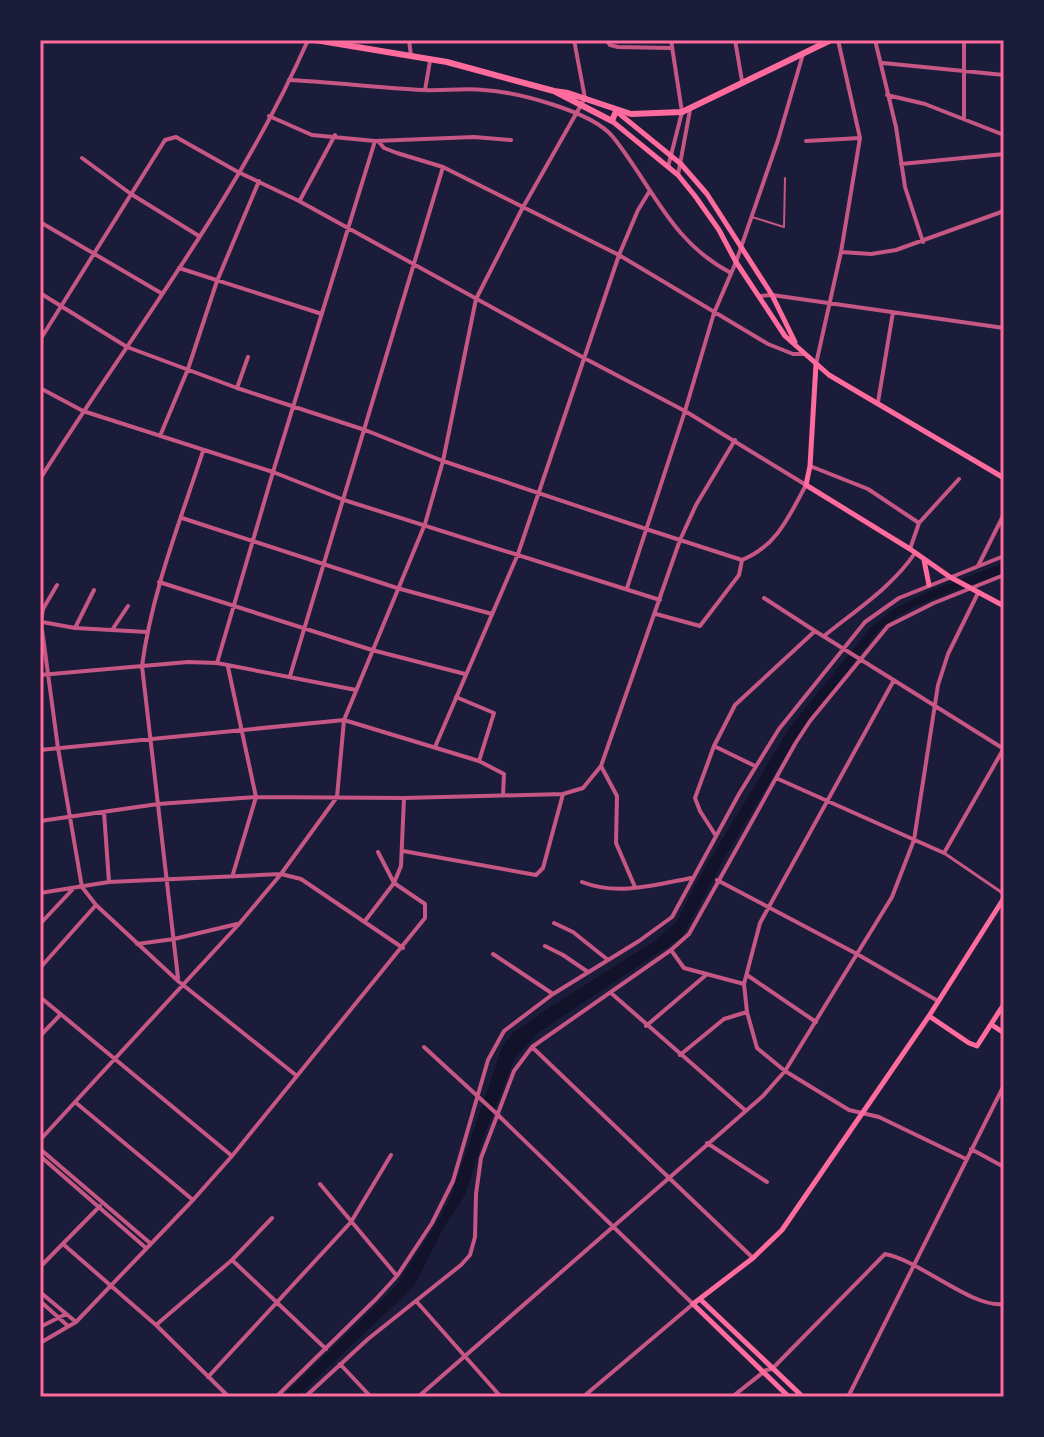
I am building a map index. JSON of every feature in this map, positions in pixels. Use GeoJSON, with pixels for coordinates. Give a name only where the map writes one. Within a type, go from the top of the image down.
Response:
{"type":"FeatureCollection","features":[{"type":"Feature","properties":{"kind":"highway"},"geometry":{"type":"LineString","coordinates":[[315,40],[354,43],[430,61],[447,62],[616,111],[647,115],[682,112],[831,40]]}},
{"type":"Feature","properties":{"kind":"highway"},"geometry":{"type":"LineString","coordinates":[[584,102],[612,121],[616,111]]}},
{"type":"Feature","properties":{"kind":"main road"},"geometry":{"type":"LineString","coordinates":[[616,111],[681,164],[707,194],[772,295],[795,343]]}},
{"type":"Feature","properties":{"kind":"main road"},"geometry":{"type":"LineString","coordinates":[[612,121],[678,175],[719,230],[736,262],[785,336],[826,373],[1004,478]]}},
{"type":"Feature","properties":{"kind":"main road"},"geometry":{"type":"LineString","coordinates":[[816,364],[810,466],[806,485],[950,577],[1004,606]]}},
{"type":"Feature","properties":{"kind":"main road"},"geometry":{"type":"LineString","coordinates":[[924,559],[929,585]]}},
{"type":"Feature","properties":{"kind":"main road"},"geometry":{"type":"LineString","coordinates":[[789,1397],[693,1304],[753,1258],[782,1230],[929,1016],[1004,896]]}},
{"type":"Feature","properties":{"kind":"main road"},"geometry":{"type":"LineString","coordinates":[[929,1016],[976,1046],[981,1044],[1004,1004]]}},
{"type":"Feature","properties":{"kind":"main road"},"geometry":{"type":"LineString","coordinates":[[992,1025],[1004,1033]]}},
{"type":"Feature","properties":{"kind":"main road"},"geometry":{"type":"LineString","coordinates":[[701,1300],[803,1397]]}},
{"type":"Feature","properties":{"kind":"street"},"geometry":{"type":"LineString","coordinates":[[40,479],[199,236],[238,172],[308,40]]}},
{"type":"Feature","properties":{"kind":"street"},"geometry":{"type":"LineString","coordinates":[[409,40],[411,56]]}},
{"type":"Feature","properties":{"kind":"street"},"geometry":{"type":"LineString","coordinates":[[40,1140],[239,924],[281,874],[337,797],[344,720],[425,524],[443,461],[476,299],[522,209],[584,102],[574,40]]}},
{"type":"Feature","properties":{"kind":"street"},"geometry":{"type":"LineString","coordinates":[[606,40],[618,47],[671,48]]}},
{"type":"Feature","properties":{"kind":"street"},"geometry":{"type":"LineString","coordinates":[[668,167],[682,112],[671,40]]}},
{"type":"Feature","properties":{"kind":"street"},"geometry":{"type":"LineString","coordinates":[[735,40],[742,81]]}},
{"type":"Feature","properties":{"kind":"street"},"geometry":{"type":"LineString","coordinates":[[810,40],[812,49]]}},
{"type":"Feature","properties":{"kind":"street"},"geometry":{"type":"LineString","coordinates":[[816,364],[841,252],[860,138],[838,40]]}},
{"type":"Feature","properties":{"kind":"street"},"geometry":{"type":"LineString","coordinates":[[875,40],[905,187],[923,242]]}},
{"type":"Feature","properties":{"kind":"street"},"geometry":{"type":"LineString","coordinates":[[964,40],[964,119]]}},
{"type":"Feature","properties":{"kind":"street"},"geometry":{"type":"LineString","coordinates":[[627,588],[714,313],[736,262],[778,140],[803,54]]}},
{"type":"Feature","properties":{"kind":"street"},"geometry":{"type":"LineString","coordinates":[[425,90],[430,61]]}},
{"type":"Feature","properties":{"kind":"street"},"geometry":{"type":"LineString","coordinates":[[882,63],[1004,75]]}},
{"type":"Feature","properties":{"kind":"street"},"geometry":{"type":"LineString","coordinates":[[289,80],[425,90],[485,90],[578,114],[611,135],[689,244],[731,273]]}},
{"type":"Feature","properties":{"kind":"street"},"geometry":{"type":"LineString","coordinates":[[887,95],[925,104],[1004,135]]}},
{"type":"Feature","properties":{"kind":"street"},"geometry":{"type":"LineString","coordinates":[[678,175],[690,108]]}},
{"type":"Feature","properties":{"kind":"street"},"geometry":{"type":"LineString","coordinates":[[269,116],[312,135],[376,141],[474,137],[511,140]]}},
{"type":"Feature","properties":{"kind":"street"},"geometry":{"type":"LineString","coordinates":[[299,201],[335,135]]}},
{"type":"Feature","properties":{"kind":"street"},"geometry":{"type":"LineString","coordinates":[[40,293],[62,307],[127,347],[237,388],[365,430],[443,461],[742,560],[770,544],[780,533],[806,485],[685,411],[299,201],[238,172],[182,139],[172,137],[165,140],[95,255],[62,307],[40,340]]}},
{"type":"Feature","properties":{"kind":"street"},"geometry":{"type":"LineString","coordinates":[[806,141],[860,138]]}},
{"type":"Feature","properties":{"kind":"street"},"geometry":{"type":"LineString","coordinates":[[376,141],[384,148],[443,167],[619,255],[778,349],[805,354]]}},
{"type":"Feature","properties":{"kind":"street"},"geometry":{"type":"LineString","coordinates":[[217,663],[376,141]]}},
{"type":"Feature","properties":{"kind":"street"},"geometry":{"type":"LineString","coordinates":[[901,164],[1004,154]]}},
{"type":"Feature","properties":{"kind":"street"},"geometry":{"type":"LineString","coordinates":[[82,158],[131,194],[199,236]]}},
{"type":"Feature","properties":{"kind":"street"},"geometry":{"type":"LineString","coordinates":[[290,676],[443,167]]}},
{"type":"Feature","properties":{"kind":"street"},"geometry":{"type":"LineString","coordinates":[[160,436],[188,369],[217,281],[259,181]]}},
{"type":"Feature","properties":{"kind":"street"},"geometry":{"type":"LineString","coordinates":[[435,747],[518,554],[619,255],[649,192]]}},
{"type":"Feature","properties":{"kind":"street"},"geometry":{"type":"LineString","coordinates":[[841,252],[885,252],[923,242],[1004,211]]}},
{"type":"Feature","properties":{"kind":"street"},"geometry":{"type":"LineString","coordinates":[[40,222],[161,293]]}},
{"type":"Feature","properties":{"kind":"street"},"geometry":{"type":"LineString","coordinates":[[179,268],[323,314]]}},
{"type":"Feature","properties":{"kind":"street"},"geometry":{"type":"LineString","coordinates":[[760,296],[772,295],[1004,328]]}},
{"type":"Feature","properties":{"kind":"street"},"geometry":{"type":"LineString","coordinates":[[878,402],[893,312]]}},
{"type":"Feature","properties":{"kind":"street"},"geometry":{"type":"LineString","coordinates":[[237,388],[248,357]]}},
{"type":"Feature","properties":{"kind":"street"},"geometry":{"type":"LineString","coordinates":[[40,388],[83,411],[273,472],[344,500],[660,600]]}},
{"type":"Feature","properties":{"kind":"street"},"geometry":{"type":"LineString","coordinates":[[40,821],[158,804],[256,797],[404,798],[563,794],[583,788],[601,766],[680,540],[696,505],[735,440]]}},
{"type":"Feature","properties":{"kind":"street"},"geometry":{"type":"LineString","coordinates":[[178,981],[142,666],[159,582],[203,451]]}},
{"type":"Feature","properties":{"kind":"street"},"geometry":{"type":"LineString","coordinates":[[810,466],[868,489],[919,523]]}},
{"type":"Feature","properties":{"kind":"street"},"geometry":{"type":"LineString","coordinates":[[824,636],[901,572],[912,551],[919,523],[959,479]]}},
{"type":"Feature","properties":{"kind":"street"},"geometry":{"type":"LineString","coordinates":[[978,567],[1004,514]]}},
{"type":"Feature","properties":{"kind":"street"},"geometry":{"type":"LineString","coordinates":[[182,518],[397,588],[493,614]]}},
{"type":"Feature","properties":{"kind":"street"},"geometry":{"type":"LineString","coordinates":[[276,1397],[327,1350],[397,1276],[432,1223],[453,1181],[488,1060],[504,1031],[553,994],[672,917],[755,766],[797,705],[873,614],[890,602],[1004,556]]}},
{"type":"Feature","properties":{"kind":"street"},"geometry":{"type":"LineString","coordinates":[[655,614],[700,626],[739,575],[742,560]]}},
{"type":"Feature","properties":{"kind":"street"},"geometry":{"type":"LineString","coordinates":[[305,1397],[470,1255],[475,1237],[478,1168],[518,1063],[532,1047],[671,950],[695,924],[717,880],[810,721],[888,626],[1004,575]]}},
{"type":"Feature","properties":{"kind":"street"},"geometry":{"type":"LineString","coordinates":[[159,582],[372,650],[465,674]]}},
{"type":"Feature","properties":{"kind":"street"},"geometry":{"type":"LineString","coordinates":[[57,585],[43,609],[40,622],[82,887],[96,905],[178,981],[297,1076]]}},
{"type":"Feature","properties":{"kind":"street"},"geometry":{"type":"LineString","coordinates":[[418,1397],[772,1088],[785,1071],[892,897],[914,840],[938,685],[976,589]]}},
{"type":"Feature","properties":{"kind":"street"},"geometry":{"type":"LineString","coordinates":[[75,628],[94,590]]}},
{"type":"Feature","properties":{"kind":"street"},"geometry":{"type":"LineString","coordinates":[[764,598],[1004,748],[944,853]]}},
{"type":"Feature","properties":{"kind":"street"},"geometry":{"type":"LineString","coordinates":[[112,630],[128,606]]}},
{"type":"Feature","properties":{"kind":"street"},"geometry":{"type":"LineString","coordinates":[[40,622],[75,628],[147,632]]}},
{"type":"Feature","properties":{"kind":"street"},"geometry":{"type":"LineString","coordinates":[[716,836],[695,798],[714,746],[741,698],[815,631]]}},
{"type":"Feature","properties":{"kind":"street"},"geometry":{"type":"LineString","coordinates":[[40,675],[217,663],[356,690]]}},
{"type":"Feature","properties":{"kind":"street"},"geometry":{"type":"LineString","coordinates":[[228,666],[256,797],[233,874]]}},
{"type":"Feature","properties":{"kind":"street"},"geometry":{"type":"LineString","coordinates":[[894,680],[760,923],[744,984],[747,1012],[757,1048],[785,1071],[849,1110],[879,1117],[966,1159]]}},
{"type":"Feature","properties":{"kind":"street"},"geometry":{"type":"LineString","coordinates":[[456,697],[494,713],[479,761]]}},
{"type":"Feature","properties":{"kind":"street"},"geometry":{"type":"LineString","coordinates":[[40,750],[344,720],[479,761],[503,773],[503,795]]}},
{"type":"Feature","properties":{"kind":"street"},"geometry":{"type":"LineString","coordinates":[[714,746],[755,766]]}},
{"type":"Feature","properties":{"kind":"street"},"geometry":{"type":"LineString","coordinates":[[601,766],[617,796],[616,843],[635,887]]}},
{"type":"Feature","properties":{"kind":"street"},"geometry":{"type":"LineString","coordinates":[[776,778],[944,853],[1004,896]]}},
{"type":"Feature","properties":{"kind":"street"},"geometry":{"type":"LineString","coordinates":[[403,851],[528,875],[538,874],[544,865],[563,794]]}},
{"type":"Feature","properties":{"kind":"street"},"geometry":{"type":"LineString","coordinates":[[365,921],[394,883],[401,866],[404,798]]}},
{"type":"Feature","properties":{"kind":"street"},"geometry":{"type":"LineString","coordinates":[[104,812],[109,882]]}},
{"type":"Feature","properties":{"kind":"street"},"geometry":{"type":"LineString","coordinates":[[40,1343],[76,1322],[193,1200],[425,918],[425,904],[394,883],[378,852]]}},
{"type":"Feature","properties":{"kind":"street"},"geometry":{"type":"LineString","coordinates":[[40,892],[109,882],[281,874],[297,877],[403,948]]}},
{"type":"Feature","properties":{"kind":"street"},"geometry":{"type":"LineString","coordinates":[[582,882],[604,890],[691,878]]}},
{"type":"Feature","properties":{"kind":"street"},"geometry":{"type":"LineString","coordinates":[[717,880],[938,1001]]}},
{"type":"Feature","properties":{"kind":"street"},"geometry":{"type":"LineString","coordinates":[[40,924],[74,888]]}},
{"type":"Feature","properties":{"kind":"street"},"geometry":{"type":"LineString","coordinates":[[40,968],[96,905]]}},
{"type":"Feature","properties":{"kind":"street"},"geometry":{"type":"LineString","coordinates":[[554,923],[573,932],[608,960]]}},
{"type":"Feature","properties":{"kind":"street"},"geometry":{"type":"LineString","coordinates":[[137,944],[239,924]]}},
{"type":"Feature","properties":{"kind":"street"},"geometry":{"type":"LineString","coordinates":[[545,946],[588,972]]}},
{"type":"Feature","properties":{"kind":"street"},"geometry":{"type":"LineString","coordinates":[[671,950],[684,968],[744,984]]}},
{"type":"Feature","properties":{"kind":"street"},"geometry":{"type":"LineString","coordinates":[[493,954],[553,994]]}},
{"type":"Feature","properties":{"kind":"street"},"geometry":{"type":"LineString","coordinates":[[646,1026],[706,975]]}},
{"type":"Feature","properties":{"kind":"street"},"geometry":{"type":"LineString","coordinates":[[747,975],[816,1022]]}},
{"type":"Feature","properties":{"kind":"street"},"geometry":{"type":"LineString","coordinates":[[611,993],[746,1111]]}},
{"type":"Feature","properties":{"kind":"street"},"geometry":{"type":"LineString","coordinates":[[40,997],[232,1156]]}},
{"type":"Feature","properties":{"kind":"street"},"geometry":{"type":"LineString","coordinates":[[680,1055],[724,1019],[747,1012]]}},
{"type":"Feature","properties":{"kind":"street"},"geometry":{"type":"LineString","coordinates":[[40,1036],[60,1015]]}},
{"type":"Feature","properties":{"kind":"street"},"geometry":{"type":"LineString","coordinates":[[424,1047],[693,1304],[583,1397]]}},
{"type":"Feature","properties":{"kind":"street"},"geometry":{"type":"LineString","coordinates":[[532,1047],[753,1258]]}},
{"type":"Feature","properties":{"kind":"street"},"geometry":{"type":"LineString","coordinates":[[848,1397],[1004,1085]]}},
{"type":"Feature","properties":{"kind":"street"},"geometry":{"type":"LineString","coordinates":[[75,1102],[193,1200]]}},
{"type":"Feature","properties":{"kind":"street"},"geometry":{"type":"LineString","coordinates":[[707,1143],[767,1182]]}},
{"type":"Feature","properties":{"kind":"street"},"geometry":{"type":"LineString","coordinates":[[40,1149],[146,1248]]}},
{"type":"Feature","properties":{"kind":"street"},"geometry":{"type":"LineString","coordinates":[[971,1149],[1004,1167]]}},
{"type":"Feature","properties":{"kind":"street"},"geometry":{"type":"LineString","coordinates":[[208,1377],[351,1222],[391,1155]]}},
{"type":"Feature","properties":{"kind":"street"},"geometry":{"type":"LineString","coordinates":[[40,1156],[55,1166]]}},
{"type":"Feature","properties":{"kind":"street"},"geometry":{"type":"LineString","coordinates":[[320,1184],[397,1276]]}},
{"type":"Feature","properties":{"kind":"street"},"geometry":{"type":"LineString","coordinates":[[100,1206],[150,1243]]}},
{"type":"Feature","properties":{"kind":"street"},"geometry":{"type":"LineString","coordinates":[[40,1267],[100,1206]]}},
{"type":"Feature","properties":{"kind":"street"},"geometry":{"type":"LineString","coordinates":[[156,1325],[232,1260],[272,1218]]}},
{"type":"Feature","properties":{"kind":"street"},"geometry":{"type":"LineString","coordinates":[[63,1244],[111,1283],[229,1397]]}},
{"type":"Feature","properties":{"kind":"street"},"geometry":{"type":"LineString","coordinates":[[732,1397],[763,1372],[772,1369],[878,1258],[887,1253],[987,1303],[1003,1305]]}},
{"type":"Feature","properties":{"kind":"street"},"geometry":{"type":"LineString","coordinates":[[232,1260],[327,1350]]}},
{"type":"Feature","properties":{"kind":"street"},"geometry":{"type":"LineString","coordinates":[[40,1292],[76,1322]]}},
{"type":"Feature","properties":{"kind":"street"},"geometry":{"type":"LineString","coordinates":[[40,1301],[69,1326]]}},
{"type":"Feature","properties":{"kind":"street"},"geometry":{"type":"LineString","coordinates":[[416,1301],[501,1397]]}},
{"type":"Feature","properties":{"kind":"street"},"geometry":{"type":"LineString","coordinates":[[40,1327],[66,1314]]}},
{"type":"Feature","properties":{"kind":"street"},"geometry":{"type":"LineString","coordinates":[[340,1364],[371,1397]]}},
{"type":"Feature","properties":{"kind":"lane"},"geometry":{"type":"LineString","coordinates":[[750,217],[784,227],[785,178]]}},
{"type":"Feature","properties":{"kind":"shaded area"},"geometry":{"type":"Polygon","coordinates":[[[1004,563],[1004,572],[922,603],[878,631],[799,733],[725,857],[682,937],[539,1032],[515,1058],[465,1195],[444,1227],[414,1286],[297,1397],[282,1397],[396,1286],[436,1224],[450,1199],[502,1047],[513,1033],[656,940],[677,921],[699,878],[790,727],[872,626],[892,610],[927,592],[1004,563]]]}}]}
